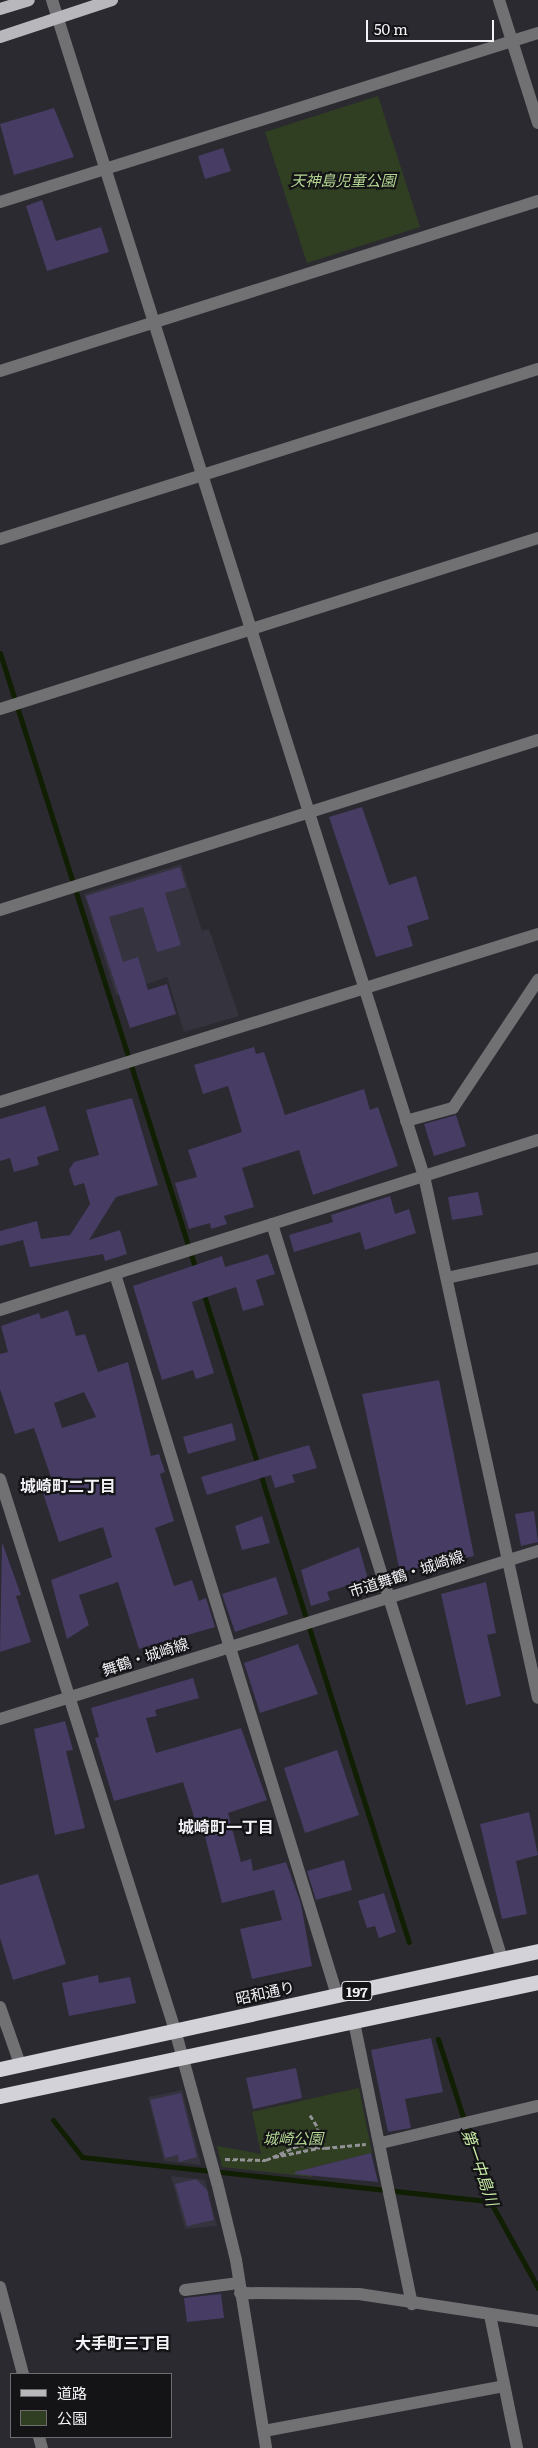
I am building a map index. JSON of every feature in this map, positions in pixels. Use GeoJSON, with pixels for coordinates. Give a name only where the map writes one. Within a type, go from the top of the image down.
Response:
{"type":"FeatureCollection","features":[{"type":"Feature","properties":{"kind":"highway","name":"昭和通り"},"geometry":{"type":"LineString","coordinates":[[0,2069],[538,1951]]}},
{"type":"Feature","properties":{"kind":"highway","name":"197"},"geometry":{"type":"LineString","coordinates":[[0,2096],[538,1982]]}},
{"type":"Feature","properties":{"kind":"main road"},"geometry":{"type":"LineString","coordinates":[[0,9],[28,0]]}},
{"type":"Feature","properties":{"kind":"main road"},"geometry":{"type":"LineString","coordinates":[[0,37],[112,0]]}},
{"type":"Feature","properties":{"kind":"street"},"geometry":{"type":"LineString","coordinates":[[52,0],[56,19],[152,323],[424,1176],[538,1698]]}},
{"type":"Feature","properties":{"kind":"street"},"geometry":{"type":"LineString","coordinates":[[499,0],[538,123]]}},
{"type":"Feature","properties":{"kind":"street"},"geometry":{"type":"LineString","coordinates":[[0,202],[538,33]]}},
{"type":"Feature","properties":{"kind":"street"},"geometry":{"type":"LineString","coordinates":[[0,371],[538,201]]}},
{"type":"Feature","properties":{"kind":"street"},"geometry":{"type":"LineString","coordinates":[[0,539],[538,369]]}},
{"type":"Feature","properties":{"kind":"street"},"geometry":{"type":"LineString","coordinates":[[4,708],[538,538]]}},
{"type":"Feature","properties":{"kind":"street"},"geometry":{"type":"LineString","coordinates":[[0,910],[538,740]]}},
{"type":"Feature","properties":{"kind":"street"},"geometry":{"type":"LineString","coordinates":[[0,1102],[538,934]]}},
{"type":"Feature","properties":{"kind":"street"},"geometry":{"type":"LineString","coordinates":[[406,1121],[453,1108],[538,980]]}},
{"type":"Feature","properties":{"kind":"street"},"geometry":{"type":"LineString","coordinates":[[0,1310],[538,1140]]}},
{"type":"Feature","properties":{"kind":"street"},"geometry":{"type":"LineString","coordinates":[[272,1224],[502,1959]]}},
{"type":"Feature","properties":{"kind":"street"},"geometry":{"type":"LineString","coordinates":[[447,1278],[538,1258]]}},
{"type":"Feature","properties":{"kind":"street"},"geometry":{"type":"LineString","coordinates":[[115,1274],[231,1645],[337,1995]]}},
{"type":"Feature","properties":{"kind":"street"},"geometry":{"type":"LineString","coordinates":[[0,1479],[175,2030],[217,2182],[240,2288],[266,2448]]}},
{"type":"Feature","properties":{"kind":"street"},"geometry":{"type":"LineString","coordinates":[[508,1558],[538,1551]]}},
{"type":"Feature","properties":{"kind":"street","name":"市道舞鶴・城崎線"},"geometry":{"type":"LineString","coordinates":[[299,1624],[508,1558]]}},
{"type":"Feature","properties":{"kind":"street","name":"舞鶴・城崎線"},"geometry":{"type":"LineString","coordinates":[[0,1718],[299,1624]]}},
{"type":"Feature","properties":{"kind":"street"},"geometry":{"type":"LineString","coordinates":[[0,2007],[20,2064]]}},
{"type":"Feature","properties":{"kind":"street"},"geometry":{"type":"LineString","coordinates":[[354,2022],[380,2139],[412,2304]]}},
{"type":"Feature","properties":{"kind":"street"},"geometry":{"type":"LineString","coordinates":[[380,2139],[538,2106]]}},
{"type":"Feature","properties":{"kind":"street"},"geometry":{"type":"LineString","coordinates":[[0,2287],[23,2373]]}},
{"type":"Feature","properties":{"kind":"street"},"geometry":{"type":"LineString","coordinates":[[185,2290],[240,2288],[359,2294],[412,2304],[538,2321]]}},
{"type":"Feature","properties":{"kind":"street"},"geometry":{"type":"LineString","coordinates":[[490,2315],[517,2448]]}},
{"type":"Feature","properties":{"kind":"street"},"geometry":{"type":"LineString","coordinates":[[264,2432],[504,2386]]}},
{"type":"Feature","properties":{"kind":"path"},"geometry":{"type":"LineString","coordinates":[[310,2115],[318,2128],[316,2147]]}},
{"type":"Feature","properties":{"kind":"path"},"geometry":{"type":"LineString","coordinates":[[273,2157],[294,2146],[361,2146],[380,2139]]}},
{"type":"Feature","properties":{"kind":"path"},"geometry":{"type":"LineString","coordinates":[[211,2161],[273,2157],[316,2147]]}},
{"type":"Feature","properties":{"kind":"shaded area"},"geometry":{"type":"Polygon","coordinates":[[[181,864],[202,931],[209,929],[239,1016],[184,1032],[167,977],[116,995],[84,894],[181,864]]]}},
{"type":"Feature","properties":{"kind":"shaded area"},"geometry":{"type":"Polygon","coordinates":[[[182,2090],[201,2165],[164,2161],[148,2097],[182,2090]]]}},
{"type":"Feature","properties":{"kind":"shaded area"},"geometry":{"type":"Polygon","coordinates":[[[171,2176],[205,2180],[217,2226],[185,2229],[171,2176]]]}},
{"type":"Feature","properties":{"kind":"green space","name":"天神島児童公園"},"geometry":{"type":"Polygon","coordinates":[[[378,96],[420,227],[307,263],[265,132],[378,96]]]}},
{"type":"Feature","properties":{"kind":"green space","name":"城崎公園"},"geometry":{"type":"Polygon","coordinates":[[[359,2088],[372,2153],[310,2168],[312,2177],[222,2167],[217,2146],[261,2154],[252,2112],[359,2088]]]}},
{"type":"Feature","properties":{"kind":"building"},"geometry":{"type":"Polygon","coordinates":[[[54,108],[74,157],[14,175],[0,124],[54,108]]]}},
{"type":"Feature","properties":{"kind":"building"},"geometry":{"type":"Polygon","coordinates":[[[223,148],[231,171],[205,179],[198,156],[223,148]]]}},
{"type":"Feature","properties":{"kind":"building"},"geometry":{"type":"Polygon","coordinates":[[[42,200],[56,241],[101,227],[109,252],[47,271],[26,206],[42,200]]]}},
{"type":"Feature","properties":{"kind":"building"},"geometry":{"type":"Polygon","coordinates":[[[362,807],[389,885],[416,876],[429,919],[407,926],[413,946],[376,957],[329,817],[362,807]]]}},
{"type":"Feature","properties":{"kind":"building"},"geometry":{"type":"Polygon","coordinates":[[[180,867],[186,887],[165,893],[181,945],[157,952],[143,907],[109,917],[123,962],[138,957],[148,990],[167,984],[176,1014],[130,1028],[86,896],[180,867]]]}},
{"type":"Feature","properties":{"kind":"building"},"geometry":{"type":"Polygon","coordinates":[[[254,1047],[256,1054],[264,1052],[285,1115],[364,1089],[370,1110],[378,1107],[398,1166],[313,1195],[299,1150],[242,1168],[254,1207],[224,1216],[227,1224],[211,1229],[210,1223],[189,1229],[175,1183],[197,1177],[188,1150],[242,1132],[228,1086],[203,1094],[194,1065],[254,1047]]]}},
{"type":"Feature","properties":{"kind":"building"},"geometry":{"type":"Polygon","coordinates":[[[132,1098],[158,1185],[116,1197],[89,1240],[120,1230],[127,1254],[105,1261],[103,1254],[30,1267],[23,1240],[0,1246],[0,1231],[37,1221],[41,1239],[70,1235],[90,1204],[84,1183],[74,1186],[69,1170],[74,1162],[99,1155],[86,1110],[132,1098]]]}},
{"type":"Feature","properties":{"kind":"building"},"geometry":{"type":"Polygon","coordinates":[[[45,1106],[59,1150],[37,1157],[39,1165],[14,1172],[10,1158],[0,1161],[0,1119],[45,1106]]]}},
{"type":"Feature","properties":{"kind":"building"},"geometry":{"type":"Polygon","coordinates":[[[456,1115],[466,1146],[434,1156],[424,1124],[456,1115]]]}},
{"type":"Feature","properties":{"kind":"building"},"geometry":{"type":"Polygon","coordinates":[[[478,1192],[483,1215],[452,1220],[448,1197],[478,1192]]]}},
{"type":"Feature","properties":{"kind":"building"},"geometry":{"type":"Polygon","coordinates":[[[390,1196],[395,1214],[409,1209],[416,1233],[365,1250],[360,1232],[294,1252],[289,1235],[333,1222],[331,1215],[390,1196]]]}},
{"type":"Feature","properties":{"kind":"building"},"geometry":{"type":"Polygon","coordinates":[[[268,1254],[275,1274],[256,1280],[264,1305],[243,1311],[236,1287],[192,1302],[214,1373],[196,1379],[193,1370],[162,1380],[133,1286],[222,1256],[225,1267],[268,1254]]]}},
{"type":"Feature","properties":{"kind":"building"},"geometry":{"type":"Polygon","coordinates":[[[68,1310],[76,1336],[85,1334],[98,1372],[128,1362],[151,1456],[159,1454],[165,1472],[160,1474],[174,1521],[155,1528],[174,1586],[192,1580],[199,1601],[206,1598],[215,1627],[139,1649],[118,1582],[79,1595],[89,1625],[67,1639],[51,1580],[112,1557],[103,1527],[59,1542],[40,1484],[52,1480],[34,1428],[15,1434],[0,1389],[0,1354],[8,1352],[1,1326],[39,1313],[41,1319],[68,1310]],[[84,1392],[54,1403],[62,1428],[96,1417],[84,1392]]]}},
{"type":"Feature","properties":{"kind":"building"},"geometry":{"type":"Polygon","coordinates":[[[439,1380],[474,1556],[400,1572],[362,1394],[439,1380]]]}},
{"type":"Feature","properties":{"kind":"building"},"geometry":{"type":"Polygon","coordinates":[[[232,1423],[236,1440],[188,1454],[183,1437],[232,1423]]]}},
{"type":"Feature","properties":{"kind":"building"},"geometry":{"type":"Polygon","coordinates":[[[309,1445],[317,1468],[292,1475],[295,1482],[275,1488],[271,1475],[207,1495],[201,1477],[309,1445]]]}},
{"type":"Feature","properties":{"kind":"building"},"geometry":{"type":"Polygon","coordinates":[[[534,1511],[538,1542],[521,1546],[515,1514],[534,1511]]]}},
{"type":"Feature","properties":{"kind":"building"},"geometry":{"type":"Polygon","coordinates":[[[262,1516],[270,1543],[242,1550],[235,1526],[262,1516]]]}},
{"type":"Feature","properties":{"kind":"building"},"geometry":{"type":"Polygon","coordinates":[[[2,1542],[21,1595],[16,1596],[31,1642],[0,1652],[2,1542]]]}},
{"type":"Feature","properties":{"kind":"building"},"geometry":{"type":"Polygon","coordinates":[[[359,1547],[368,1579],[327,1592],[330,1600],[311,1606],[301,1570],[359,1547]]]}},
{"type":"Feature","properties":{"kind":"building"},"geometry":{"type":"Polygon","coordinates":[[[276,1577],[288,1614],[235,1632],[222,1594],[276,1577]]]}},
{"type":"Feature","properties":{"kind":"building"},"geometry":{"type":"Polygon","coordinates":[[[486,1582],[496,1633],[487,1635],[501,1696],[466,1705],[441,1594],[486,1582]]]}},
{"type":"Feature","properties":{"kind":"building"},"geometry":{"type":"Polygon","coordinates":[[[298,1644],[318,1694],[260,1713],[244,1663],[298,1644]]]}},
{"type":"Feature","properties":{"kind":"building"},"geometry":{"type":"Polygon","coordinates":[[[193,1678],[199,1698],[155,1710],[157,1716],[146,1718],[156,1753],[241,1728],[267,1800],[228,1813],[241,1862],[251,1859],[253,1871],[286,1862],[301,1904],[312,1966],[252,1979],[240,1929],[282,1920],[274,1890],[222,1903],[201,1821],[196,1823],[183,1782],[114,1801],[95,1738],[99,1737],[91,1708],[193,1678]]]}},
{"type":"Feature","properties":{"kind":"building"},"geometry":{"type":"Polygon","coordinates":[[[65,1721],[73,1750],[66,1751],[85,1828],[55,1835],[34,1729],[65,1721]]]}},
{"type":"Feature","properties":{"kind":"building"},"geometry":{"type":"Polygon","coordinates":[[[337,1750],[359,1815],[305,1833],[284,1768],[337,1750]]]}},
{"type":"Feature","properties":{"kind":"building"},"geometry":{"type":"Polygon","coordinates":[[[529,1812],[538,1855],[516,1861],[527,1914],[502,1919],[480,1824],[529,1812]]]}},
{"type":"Feature","properties":{"kind":"building"},"geometry":{"type":"Polygon","coordinates":[[[344,1860],[352,1890],[316,1900],[307,1871],[344,1860]]]}},
{"type":"Feature","properties":{"kind":"building"},"geometry":{"type":"Polygon","coordinates":[[[38,1874],[66,1964],[13,1980],[0,1938],[0,1885],[38,1874]]]}},
{"type":"Feature","properties":{"kind":"building"},"geometry":{"type":"Polygon","coordinates":[[[384,1893],[396,1932],[379,1938],[375,1926],[367,1928],[358,1901],[384,1893]]]}},
{"type":"Feature","properties":{"kind":"building"},"geometry":{"type":"Polygon","coordinates":[[[98,1975],[99,1983],[130,1977],[136,2003],[69,2016],[62,1983],[98,1975]]]}},
{"type":"Feature","properties":{"kind":"building"},"geometry":{"type":"Polygon","coordinates":[[[431,2038],[443,2092],[405,2099],[411,2128],[388,2132],[371,2050],[431,2038]]]}},
{"type":"Feature","properties":{"kind":"building"},"geometry":{"type":"Polygon","coordinates":[[[296,2068],[302,2098],[253,2109],[246,2078],[296,2068]]]}},
{"type":"Feature","properties":{"kind":"building"},"geometry":{"type":"Polygon","coordinates":[[[181,2093],[197,2157],[179,2162],[178,2155],[165,2158],[150,2100],[181,2093]]]}},
{"type":"Feature","properties":{"kind":"building"},"geometry":{"type":"Polygon","coordinates":[[[371,2153],[378,2182],[295,2174],[295,2172],[371,2153]]]}},
{"type":"Feature","properties":{"kind":"building"},"geometry":{"type":"Polygon","coordinates":[[[196,2179],[207,2190],[214,2220],[187,2226],[175,2184],[196,2179]]]}},
{"type":"Feature","properties":{"kind":"building"},"geometry":{"type":"Polygon","coordinates":[[[221,2294],[224,2318],[187,2322],[184,2298],[221,2294]]]}},
{"type":"Feature","properties":{"kind":"waterway"},"geometry":{"type":"LineString","coordinates":[[0,653],[196,1270]]}},
{"type":"Feature","properties":{"kind":"waterway"},"geometry":{"type":"LineString","coordinates":[[203,1292],[258,1465]]}},
{"type":"Feature","properties":{"kind":"waterway"},"geometry":{"type":"LineString","coordinates":[[260,1473],[409,1942]]}},
{"type":"Feature","properties":{"kind":"waterway","name":"第一中島川"},"geometry":{"type":"LineString","coordinates":[[438,2039],[490,2201],[538,2288]]}},
{"type":"Feature","properties":{"kind":"waterway"},"geometry":{"type":"LineString","coordinates":[[53,2120],[82,2157],[490,2201]]}},
{"type":"Feature","properties":{"kind":"district","name":"城崎町二丁目"},"geometry":{"type":"Point","coordinates":[68,1485]}},
{"type":"Feature","properties":{"kind":"district","name":"城崎町一丁目"},"geometry":{"type":"Point","coordinates":[226,1826]}},
{"type":"Feature","properties":{"kind":"district","name":"大手町三丁目"},"geometry":{"type":"Point","coordinates":[123,2342]}}]}
